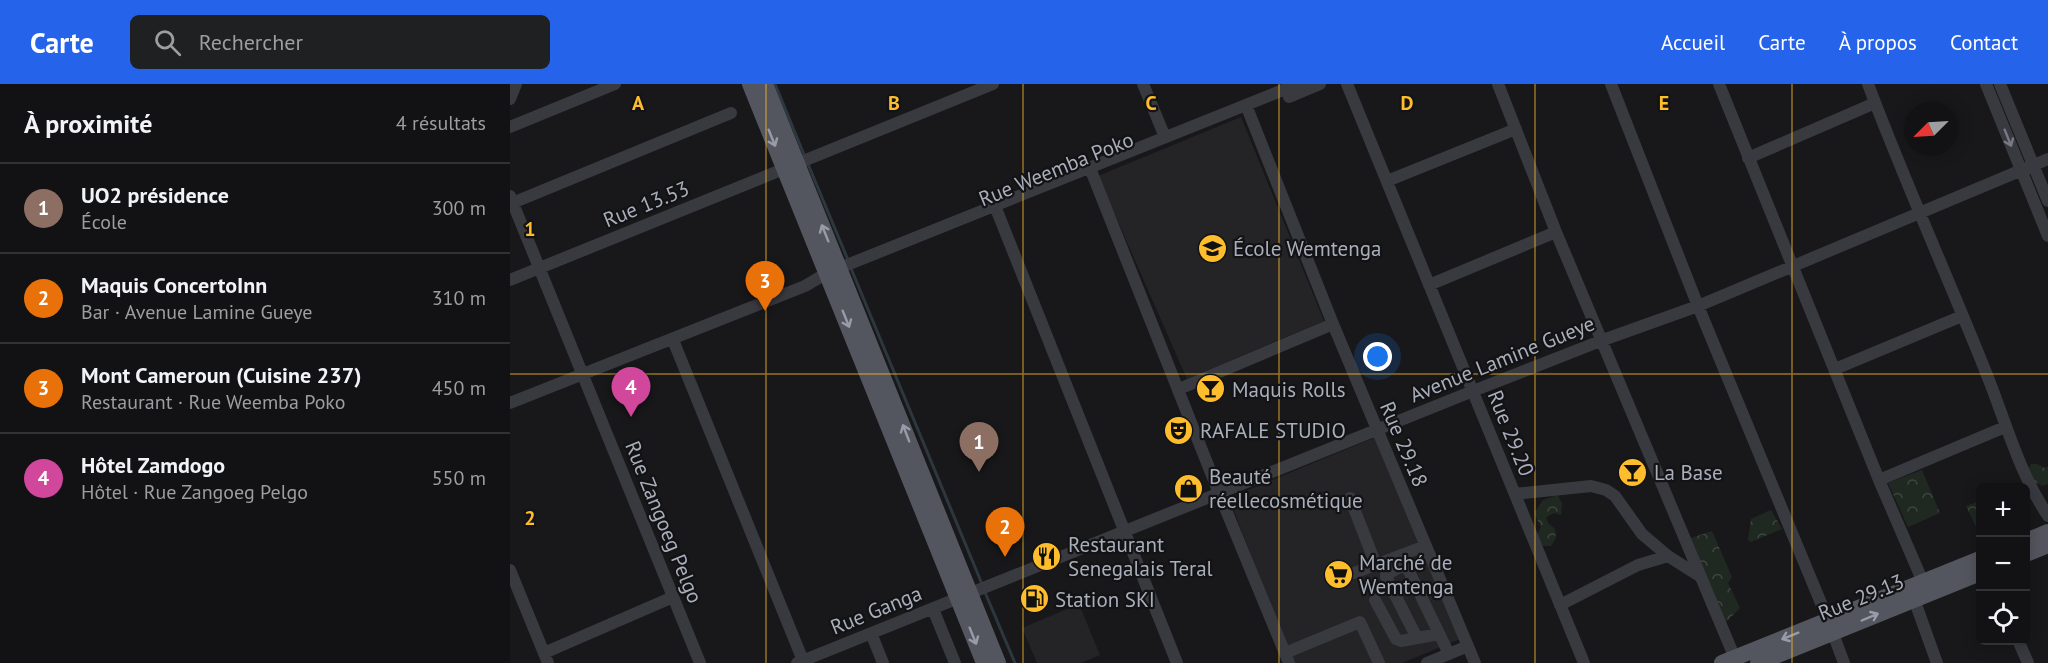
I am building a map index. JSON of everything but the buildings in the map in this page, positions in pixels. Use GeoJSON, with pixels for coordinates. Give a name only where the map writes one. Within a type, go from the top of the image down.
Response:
{"type":"FeatureCollection","features":[{"type":"Feature","properties":{"kind":"main road"},"geometry":{"type":"LineString","coordinates":[[750,84],[791,167],[835,274],[964,596],[984,663]]}},
{"type":"Feature","properties":{"kind":"main road"},"geometry":{"type":"LineString","coordinates":[[765,84],[791,167]]}},
{"type":"Feature","properties":{"kind":"main road"},"geometry":{"type":"LineString","coordinates":[[2030,539],[2048,532]]}},
{"type":"Feature","properties":{"kind":"main road"},"geometry":{"type":"LineString","coordinates":[[2030,552],[2048,545]]}},
{"type":"Feature","properties":{"kind":"main road"},"geometry":{"type":"LineString","coordinates":[[1742,660],[1831,626],[1923,582],[1976,561]]}},
{"type":"Feature","properties":{"kind":"main road","name":"Rue 29.13"},"geometry":{"type":"LineString","coordinates":[[1831,626],[1914,599],[1976,575]]}},
{"type":"Feature","properties":{"kind":"main road"},"geometry":{"type":"LineString","coordinates":[[964,596],[999,663]]}},
{"type":"Feature","properties":{"kind":"street"},"geometry":{"type":"LineString","coordinates":[[510,99],[516,84]]}},
{"type":"Feature","properties":{"kind":"street"},"geometry":{"type":"LineString","coordinates":[[510,127],[615,84]]}},
{"type":"Feature","properties":{"kind":"street","name":"Rue 13.53"},"geometry":{"type":"LineString","coordinates":[[510,280],[993,84]]}},
{"type":"Feature","properties":{"kind":"street"},"geometry":{"type":"LineString","coordinates":[[1143,84],[1165,137]]}},
{"type":"Feature","properties":{"kind":"street","name":"Rue Weemba Poko"},"geometry":{"type":"LineString","coordinates":[[510,403],[673,340],[1247,109],[1298,84]]}},
{"type":"Feature","properties":{"kind":"street","name":"Rue Weemba Poko"},"geometry":{"type":"LineString","coordinates":[[1091,171],[1165,137],[1320,84]]}},
{"type":"Feature","properties":{"kind":"street","name":"Rue 29.20"},"geometry":{"type":"LineString","coordinates":[[1347,84],[1584,663]]}},
{"type":"Feature","properties":{"kind":"street"},"geometry":{"type":"LineString","coordinates":[[1498,84],[1701,577],[1742,660]]}},
{"type":"Feature","properties":{"kind":"street"},"geometry":{"type":"LineString","coordinates":[[1611,84],[1698,306],[1831,626],[1844,663]]}},
{"type":"Feature","properties":{"kind":"street"},"geometry":{"type":"LineString","coordinates":[[1719,84],[1879,480],[1923,582]]}},
{"type":"Feature","properties":{"kind":"street"},"geometry":{"type":"LineString","coordinates":[[1868,84],[1986,372],[2005,427],[2028,482],[2048,516]]}},
{"type":"Feature","properties":{"kind":"street"},"geometry":{"type":"LineString","coordinates":[[1986,84],[2027,168],[2048,201]]}},
{"type":"Feature","properties":{"kind":"street"},"geometry":{"type":"LineString","coordinates":[[2000,84],[2048,236]]}},
{"type":"Feature","properties":{"kind":"street"},"geometry":{"type":"LineString","coordinates":[[1748,158],[1875,103]]}},
{"type":"Feature","properties":{"kind":"street","name":"Rue 29.18"},"geometry":{"type":"LineString","coordinates":[[1247,109],[1333,324],[1475,663]]}},
{"type":"Feature","properties":{"kind":"street"},"geometry":{"type":"LineString","coordinates":[[511,201],[731,113]]}},
{"type":"Feature","properties":{"kind":"street"},"geometry":{"type":"LineString","coordinates":[[1387,182],[1516,129]]}},
{"type":"Feature","properties":{"kind":"street","name":"Avenue Lamine Gueye"},"geometry":{"type":"LineString","coordinates":[[964,596],[1473,391],[1698,306],[2048,159]]}},
{"type":"Feature","properties":{"kind":"street"},"geometry":{"type":"LineString","coordinates":[[1091,171],[1287,658],[1360,622],[1379,663]]}},
{"type":"Feature","properties":{"kind":"street","name":"Rue Zangoeg Pelgo"},"geometry":{"type":"LineString","coordinates":[[511,201],[700,663]]}},
{"type":"Feature","properties":{"kind":"street"},"geometry":{"type":"LineString","coordinates":[[996,210],[1177,663]]}},
{"type":"Feature","properties":{"kind":"street"},"geometry":{"type":"LineString","coordinates":[[1429,285],[1557,232]]}},
{"type":"Feature","properties":{"kind":"street"},"geometry":{"type":"LineString","coordinates":[[1835,369],[1962,316]]}},
{"type":"Feature","properties":{"kind":"street"},"geometry":{"type":"LineString","coordinates":[[1179,389],[1333,324]]}},
{"type":"Feature","properties":{"kind":"street"},"geometry":{"type":"LineString","coordinates":[[673,340],[801,662]]}},
{"type":"Feature","properties":{"kind":"street"},"geometry":{"type":"LineString","coordinates":[[1879,480],[2005,427]]}},
{"type":"Feature","properties":{"kind":"street"},"geometry":{"type":"LineString","coordinates":[[1515,494],[1591,486],[1606,490],[1615,496],[1642,534],[1668,556],[1701,577]]}},
{"type":"Feature","properties":{"kind":"street"},"geometry":{"type":"LineString","coordinates":[[1350,498],[1376,565]]}},
{"type":"Feature","properties":{"kind":"street"},"geometry":{"type":"LineString","coordinates":[[1417,638],[1386,575],[1403,559],[1425,546]]}},
{"type":"Feature","properties":{"kind":"street"},"geometry":{"type":"LineString","coordinates":[[1560,605],[1630,568],[1668,556]]}},
{"type":"Feature","properties":{"kind":"street"},"geometry":{"type":"LineString","coordinates":[[1354,573],[1403,559]]}},
{"type":"Feature","properties":{"kind":"street"},"geometry":{"type":"LineString","coordinates":[[1403,559],[1449,654]]}},
{"type":"Feature","properties":{"kind":"street"},"geometry":{"type":"LineString","coordinates":[[510,570],[546,658],[674,597]]}},
{"type":"Feature","properties":{"kind":"street","name":"Rue Ganga"},"geometry":{"type":"LineString","coordinates":[[801,662],[964,596]]}},
{"type":"Feature","properties":{"kind":"street"},"geometry":{"type":"LineString","coordinates":[[1914,599],[1937,663]]}},
{"type":"Feature","properties":{"kind":"street"},"geometry":{"type":"LineString","coordinates":[[1375,600],[1396,639],[1401,641],[1439,634]]}},
{"type":"Feature","properties":{"kind":"street"},"geometry":{"type":"LineString","coordinates":[[933,609],[955,663]]}},
{"type":"Feature","properties":{"kind":"street"},"geometry":{"type":"LineString","coordinates":[[871,633],[883,663]]}},
{"type":"Feature","properties":{"kind":"street"},"geometry":{"type":"LineString","coordinates":[[2020,645],[2028,663]]}},
{"type":"Feature","properties":{"kind":"street"},"geometry":{"type":"LineString","coordinates":[[1427,663],[1468,646]]}},
{"type":"Feature","properties":{"kind":"shaded area","name":"École Wemtenga"},"geometry":{"type":"Polygon","coordinates":[[[1241,117],[1324,321],[1187,379],[1098,176],[1241,117]]]}},
{"type":"Feature","properties":{"kind":"shaded area"},"geometry":{"type":"Polygon","coordinates":[[[1376,437],[1460,639],[1402,663],[1293,663],[1229,498],[1376,437]]]}},
{"type":"Feature","properties":{"kind":"shaded area"},"geometry":{"type":"Polygon","coordinates":[[[1079,604],[1100,655],[1081,663],[1037,663],[1022,628],[1079,604]]]}},
{"type":"Feature","properties":{"kind":"green space"},"geometry":{"type":"Polygon","coordinates":[[[2031,464],[2048,467],[2048,484],[2042,486],[2033,481],[2027,472],[2031,464]]]}},
{"type":"Feature","properties":{"kind":"green space"},"geometry":{"type":"Polygon","coordinates":[[[1922,470],[1940,513],[1908,527],[1888,483],[1922,470]]]}},
{"type":"Feature","properties":{"kind":"green space"},"geometry":{"type":"Polygon","coordinates":[[[1558,495],[1562,504],[1561,515],[1554,513],[1546,517],[1548,523],[1555,529],[1556,538],[1551,546],[1542,546],[1536,537],[1541,527],[1534,513],[1543,500],[1558,495]]]}},
{"type":"Feature","properties":{"kind":"green space"},"geometry":{"type":"Polygon","coordinates":[[[1976,502],[1976,527],[1966,506],[1976,502]]]}},
{"type":"Feature","properties":{"kind":"green space"},"geometry":{"type":"Polygon","coordinates":[[[1771,510],[1782,529],[1751,542],[1748,540],[1751,519],[1771,510]]]}},
{"type":"Feature","properties":{"kind":"green space"},"geometry":{"type":"Polygon","coordinates":[[[1712,531],[1732,577],[1728,583],[1740,608],[1725,623],[1691,538],[1712,531]]]}},
{"type":"Feature","properties":{"kind":"waterway"},"geometry":{"type":"LineString","coordinates":[[775,84],[805,157]]}},
{"type":"Feature","properties":{"kind":"waterway"},"geometry":{"type":"LineString","coordinates":[[808,164],[848,260]]}},
{"type":"Feature","properties":{"kind":"waterway"},"geometry":{"type":"LineString","coordinates":[[850,266],[982,584]]}},
{"type":"Feature","properties":{"kind":"waterway"},"geometry":{"type":"LineString","coordinates":[[984,590],[1015,663]]}},
{"type":"Feature","properties":{"kind":"place","name":"École Wemtenga"},"geometry":{"type":"Point","coordinates":[1212,248]}},
{"type":"Feature","properties":{"kind":"place","name":"Mont Cameroun (Cuisine 237)"},"geometry":{"type":"Point","coordinates":[765,311]}},
{"type":"Feature","properties":{"kind":"place","name":"Maquis Rolls"},"geometry":{"type":"Point","coordinates":[1211,389]}},
{"type":"Feature","properties":{"kind":"place","name":"Hôtel Zamdogo"},"geometry":{"type":"Point","coordinates":[631,417]}},
{"type":"Feature","properties":{"kind":"place","name":"RAFALE STUDIO"},"geometry":{"type":"Point","coordinates":[1179,430]}},
{"type":"Feature","properties":{"kind":"place","name":"UO2 présidence"},"geometry":{"type":"Point","coordinates":[979,472]}},
{"type":"Feature","properties":{"kind":"place","name":"La Base"},"geometry":{"type":"Point","coordinates":[1633,472]}},
{"type":"Feature","properties":{"kind":"place","name":"Beauté réellecosmétique"},"geometry":{"type":"Point","coordinates":[1188,488]}},
{"type":"Feature","properties":{"kind":"place","name":"Restaurant Senegalais Teral"},"geometry":{"type":"Point","coordinates":[1047,556]}},
{"type":"Feature","properties":{"kind":"place","name":"Maquis ConcertoInn"},"geometry":{"type":"Point","coordinates":[1005,557]}},
{"type":"Feature","properties":{"kind":"place","name":"Marché de Wemtenga"},"geometry":{"type":"Point","coordinates":[1338,574]}},
{"type":"Feature","properties":{"kind":"place","name":"Station SKI"},"geometry":{"type":"Point","coordinates":[1034,599]}}]}
